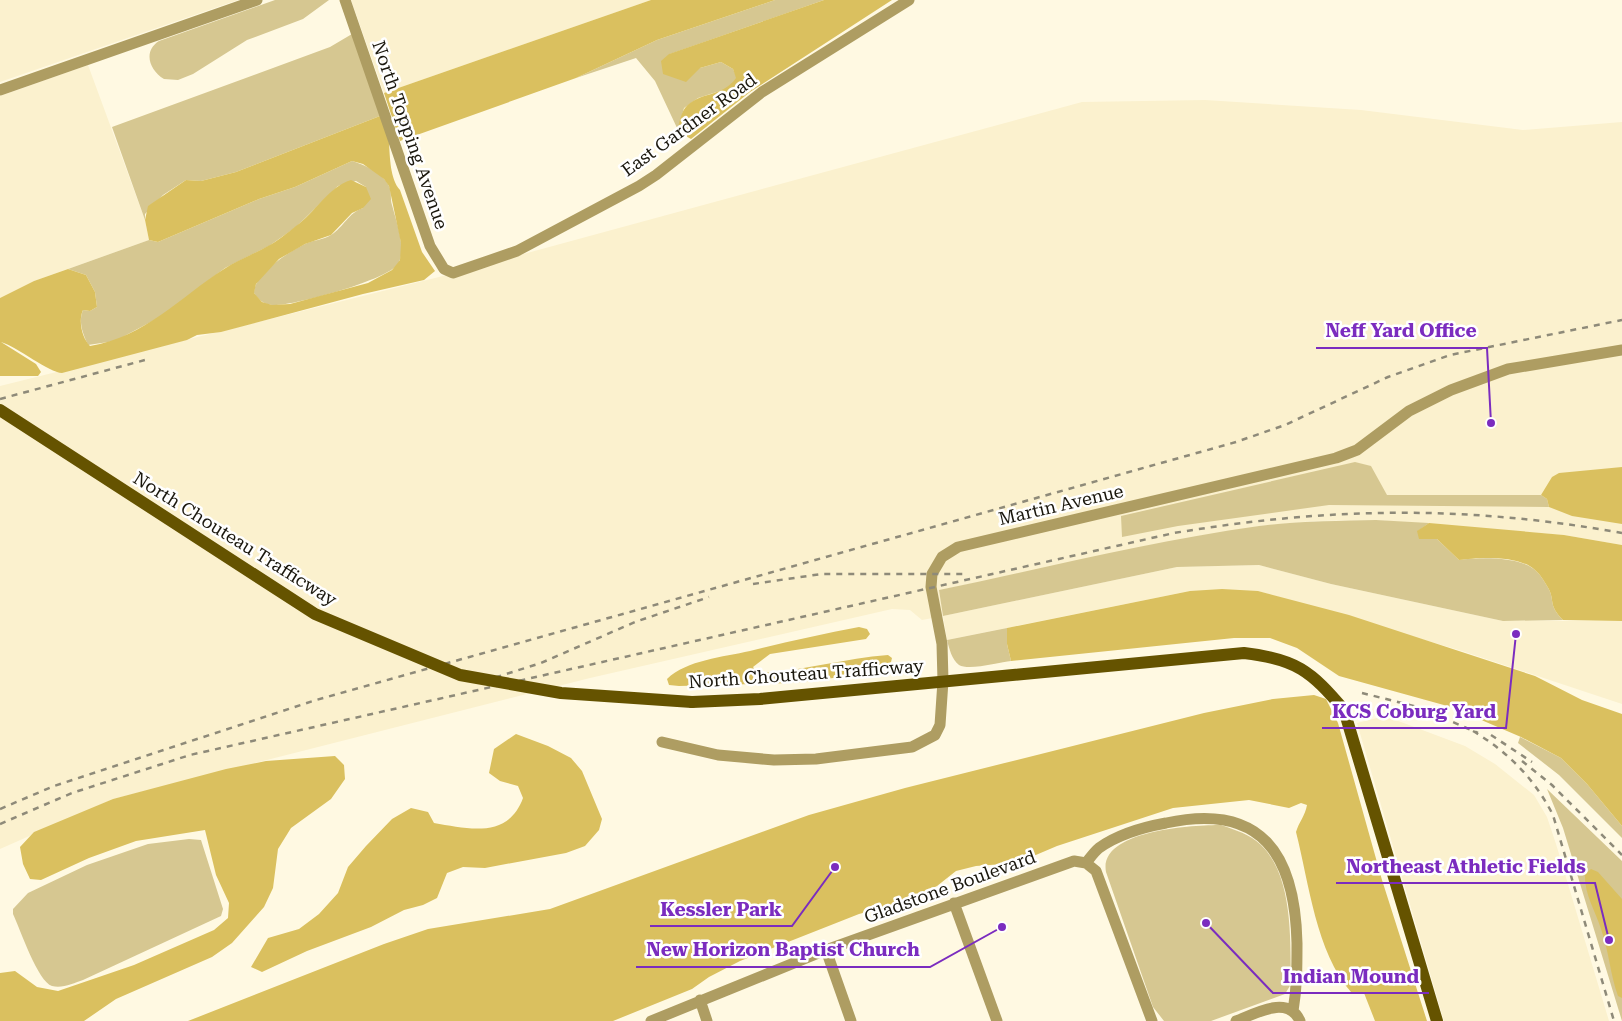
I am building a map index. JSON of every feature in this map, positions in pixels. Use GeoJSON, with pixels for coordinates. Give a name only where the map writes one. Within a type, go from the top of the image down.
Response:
{"type":"FeatureCollection","features":[{"type":"Feature","properties":{"kind":"main road","name":"North Chouteau Trafficway"},"geometry":{"type":"LineString","coordinates":[[0,410],[315,614],[460,675],[561,693],[692,702],[760,699],[1244,653],[1274,657],[1300,666],[1323,685],[1344,710],[1437,1021]]}},
{"type":"Feature","properties":{"kind":"street"},"geometry":{"type":"LineString","coordinates":[[0,90],[257,0]]}},
{"type":"Feature","properties":{"kind":"street","name":"North Topping Avenue"},"geometry":{"type":"LineString","coordinates":[[345,0],[430,246],[444,269],[453,272]]}},
{"type":"Feature","properties":{"kind":"street","name":"East Gardner Road"},"geometry":{"type":"LineString","coordinates":[[453,272],[517,251],[639,186],[656,175],[762,92],[909,0]]}},
{"type":"Feature","properties":{"kind":"street","name":"Martin Avenue"},"geometry":{"type":"LineString","coordinates":[[662,742],[718,755],[774,760],[816,759],[912,747],[935,735],[940,725],[943,681],[942,644],[932,580],[936,566],[949,551],[958,547],[1336,458],[1357,450],[1409,411],[1451,390],[1508,370],[1622,350]]}},
{"type":"Feature","properties":{"kind":"street"},"geometry":{"type":"LineString","coordinates":[[1152,1021],[1098,876],[1086,863],[1098,849],[1150,826],[1196,818],[1232,821],[1246,827],[1266,840],[1280,859],[1289,883],[1296,931],[1296,1016],[1280,1007],[1236,1021]]}},
{"type":"Feature","properties":{"kind":"street","name":"Gladstone Boulevard"},"geometry":{"type":"LineString","coordinates":[[651,1021],[826,950],[954,903],[1068,863],[1086,863]]}},
{"type":"Feature","properties":{"kind":"street"},"geometry":{"type":"LineString","coordinates":[[954,903],[997,1021]]}},
{"type":"Feature","properties":{"kind":"street"},"geometry":{"type":"LineString","coordinates":[[826,950],[851,1021]]}},
{"type":"Feature","properties":{"kind":"street"},"geometry":{"type":"LineString","coordinates":[[700,1000],[707,1021]]}},
{"type":"Feature","properties":{"kind":"shaded area"},"geometry":{"type":"Polygon","coordinates":[[[0,0],[238,0],[0,82],[0,0]]]}},
{"type":"Feature","properties":{"kind":"shaded area"},"geometry":{"type":"Polygon","coordinates":[[[275,0],[329,0],[303,19],[247,40],[193,74],[178,80],[164,79],[152,66],[150,60],[151,50],[159,41],[275,0]]]}},
{"type":"Feature","properties":{"kind":"shaded area"},"geometry":{"type":"Polygon","coordinates":[[[351,0],[651,0],[384,93],[351,0]]]}},
{"type":"Feature","properties":{"kind":"shaded area"},"geometry":{"type":"Polygon","coordinates":[[[651,0],[775,0],[657,40],[576,78],[400,141],[384,93],[651,0]]]}},
{"type":"Feature","properties":{"kind":"shaded area"},"geometry":{"type":"Polygon","coordinates":[[[775,0],[824,0],[670,54],[700,68],[721,62],[733,69],[737,78],[729,88],[698,98],[684,108],[678,130],[655,81],[636,58],[576,78],[657,40],[775,0]]]}},
{"type":"Feature","properties":{"kind":"shaded area"},"geometry":{"type":"Polygon","coordinates":[[[824,0],[892,0],[750,92],[691,139],[677,131],[685,108],[697,99],[724,89],[736,78],[733,69],[721,62],[700,68],[686,82],[663,74],[661,61],[669,54],[824,0]]]}},
{"type":"Feature","properties":{"kind":"shaded area"},"geometry":{"type":"Polygon","coordinates":[[[352,34],[380,116],[236,172],[201,181],[186,180],[163,195],[145,214],[145,220],[112,127],[330,47],[352,34]]]}},
{"type":"Feature","properties":{"kind":"shaded area"},"geometry":{"type":"Polygon","coordinates":[[[88,65],[145,220],[149,240],[34,281],[0,298],[0,96],[88,65]]]}},
{"type":"Feature","properties":{"kind":"shaded area"},"geometry":{"type":"Polygon","coordinates":[[[1205,100],[1361,110],[1523,130],[1622,122],[1622,545],[1564,535],[1376,520],[1314,521],[1259,526],[940,590],[943,616],[922,620],[910,610],[892,609],[590,678],[113,799],[0,849],[0,386],[439,277],[1082,102],[1205,100]]]}},
{"type":"Feature","properties":{"kind":"shaded area"},"geometry":{"type":"Polygon","coordinates":[[[380,116],[387,133],[394,180],[400,190],[422,252],[435,271],[424,280],[363,294],[221,332],[197,335],[187,340],[62,373],[49,369],[1,342],[36,364],[41,372],[38,376],[0,376],[0,298],[34,281],[68,269],[86,275],[95,292],[97,307],[90,311],[83,310],[81,324],[83,334],[90,346],[110,341],[145,325],[224,269],[275,242],[303,221],[335,188],[351,180],[366,187],[371,199],[363,208],[352,213],[331,235],[305,244],[279,259],[256,284],[254,293],[262,302],[272,305],[290,304],[368,283],[392,270],[400,260],[401,243],[389,186],[384,179],[363,164],[352,161],[295,187],[259,199],[158,242],[149,240],[145,220],[148,206],[186,180],[201,181],[236,172],[380,116]]]}},
{"type":"Feature","properties":{"kind":"shaded area"},"geometry":{"type":"Polygon","coordinates":[[[352,161],[378,173],[390,188],[391,203],[400,235],[401,251],[398,264],[390,270],[358,285],[298,302],[266,304],[254,293],[260,278],[274,264],[305,244],[331,235],[353,213],[363,208],[366,187],[356,181],[338,186],[296,227],[269,246],[225,268],[160,317],[115,341],[88,345],[81,319],[83,310],[90,311],[97,307],[95,292],[86,275],[68,269],[149,240],[158,242],[259,199],[295,187],[352,161]]]}},
{"type":"Feature","properties":{"kind":"shaded area"},"geometry":{"type":"Polygon","coordinates":[[[1355,462],[1371,466],[1387,495],[1541,495],[1547,499],[1549,507],[1329,505],[1178,526],[1122,537],[1121,516],[1355,462]]]}},
{"type":"Feature","properties":{"kind":"shaded area"},"geometry":{"type":"Polygon","coordinates":[[[1622,467],[1622,524],[1572,516],[1549,507],[1547,499],[1541,495],[1552,477],[1559,473],[1622,467]]]}},
{"type":"Feature","properties":{"kind":"shaded area"},"geometry":{"type":"Polygon","coordinates":[[[1376,520],[1429,523],[1418,531],[1437,539],[1459,560],[1477,558],[1499,559],[1528,565],[1537,572],[1550,591],[1553,606],[1563,620],[1503,621],[1331,584],[1259,565],[1177,567],[943,616],[939,590],[1139,547],[1219,532],[1288,523],[1376,520]]]}},
{"type":"Feature","properties":{"kind":"shaded area"},"geometry":{"type":"Polygon","coordinates":[[[1429,523],[1564,535],[1622,545],[1622,621],[1563,620],[1553,606],[1550,591],[1535,570],[1528,565],[1509,559],[1477,558],[1459,560],[1437,539],[1419,539],[1417,531],[1429,523]]]}},
{"type":"Feature","properties":{"kind":"shaded area"},"geometry":{"type":"Polygon","coordinates":[[[1259,565],[1331,584],[1503,621],[1622,621],[1622,704],[1462,651],[1258,591],[1190,591],[947,640],[943,616],[1177,567],[1259,565]]]}},
{"type":"Feature","properties":{"kind":"shaded area"},"geometry":{"type":"Polygon","coordinates":[[[1222,589],[1258,591],[1349,615],[1535,676],[1582,700],[1622,714],[1622,826],[1587,784],[1561,758],[1521,737],[1451,707],[1339,676],[1297,648],[1270,638],[1234,638],[1011,661],[1007,644],[1007,628],[1190,591],[1222,589]]]}},
{"type":"Feature","properties":{"kind":"shaded area"},"geometry":{"type":"Polygon","coordinates":[[[859,627],[867,629],[870,634],[866,639],[770,654],[753,667],[757,673],[773,672],[888,655],[892,658],[891,662],[885,667],[833,678],[793,683],[679,686],[669,685],[667,679],[685,667],[706,660],[859,627]]]}},
{"type":"Feature","properties":{"kind":"shaded area"},"geometry":{"type":"Polygon","coordinates":[[[1007,628],[1007,644],[1011,661],[985,666],[964,667],[959,665],[953,657],[947,640],[1007,628]]]}},
{"type":"Feature","properties":{"kind":"shaded area"},"geometry":{"type":"Polygon","coordinates":[[[1314,695],[1326,699],[1338,723],[1382,880],[1427,1021],[1375,1021],[1364,993],[1351,992],[1339,976],[1329,957],[1315,916],[1296,832],[1307,805],[1301,803],[1289,808],[1249,800],[1173,808],[1057,846],[1017,863],[976,866],[956,871],[937,886],[904,902],[859,914],[740,961],[709,977],[692,989],[613,1021],[188,1021],[384,944],[428,929],[550,909],[809,815],[905,788],[1204,713],[1273,699],[1314,695]]]}},
{"type":"Feature","properties":{"kind":"shaded area"},"geometry":{"type":"Polygon","coordinates":[[[1385,716],[1465,746],[1495,764],[1534,795],[1547,817],[1556,844],[1609,1021],[1444,1021],[1357,723],[1385,716]]]}},
{"type":"Feature","properties":{"kind":"shaded area"},"geometry":{"type":"Polygon","coordinates":[[[516,734],[548,746],[571,758],[582,771],[602,819],[599,830],[585,846],[566,853],[485,868],[463,867],[447,873],[437,898],[423,905],[404,910],[371,927],[307,951],[262,972],[251,967],[268,938],[299,929],[319,914],[338,893],[348,867],[366,846],[392,819],[411,808],[428,812],[434,823],[474,829],[497,826],[508,820],[516,811],[523,798],[518,786],[500,781],[489,773],[494,749],[516,734]]]}},
{"type":"Feature","properties":{"kind":"shaded area"},"geometry":{"type":"Polygon","coordinates":[[[1520,737],[1561,758],[1587,784],[1622,826],[1622,838],[1559,775],[1518,743],[1520,737]]]}},
{"type":"Feature","properties":{"kind":"shaded area"},"geometry":{"type":"Polygon","coordinates":[[[335,756],[344,765],[345,779],[331,799],[291,828],[278,849],[273,888],[264,907],[232,943],[212,957],[116,999],[84,1021],[0,1021],[0,973],[15,971],[37,987],[58,991],[134,965],[214,930],[228,918],[229,903],[216,875],[205,830],[136,841],[89,858],[41,880],[30,879],[23,864],[20,847],[34,832],[113,799],[226,769],[266,761],[335,756]]]}},
{"type":"Feature","properties":{"kind":"shaded area"},"geometry":{"type":"Polygon","coordinates":[[[1547,789],[1622,861],[1622,1021],[1563,828],[1547,789]]]}},
{"type":"Feature","properties":{"kind":"shaded area"},"geometry":{"type":"Polygon","coordinates":[[[1221,825],[1257,841],[1272,858],[1285,892],[1288,911],[1291,984],[1285,994],[1211,1021],[1164,1021],[1153,1007],[1106,872],[1107,858],[1117,847],[1131,839],[1150,833],[1190,826],[1221,825]]]}},
{"type":"Feature","properties":{"kind":"shaded area"},"geometry":{"type":"Polygon","coordinates":[[[189,839],[201,840],[223,909],[221,916],[83,980],[60,987],[52,986],[47,982],[35,965],[13,914],[13,909],[28,893],[87,865],[148,844],[189,839]]]}},
{"type":"Feature","properties":{"kind":"shaded area"},"geometry":{"type":"Polygon","coordinates":[[[1591,869],[1598,872],[1622,899],[1622,998],[1618,996],[1604,937],[1586,888],[1585,874],[1591,869]]]}},
{"type":"Feature","properties":{"kind":"railway"},"geometry":{"type":"LineString","coordinates":[[0,809],[54,786],[316,700],[1236,442],[1285,425],[1388,377],[1450,355],[1622,320]]}},
{"type":"Feature","properties":{"kind":"railway"},"geometry":{"type":"LineString","coordinates":[[0,399],[145,360]]}},
{"type":"Feature","properties":{"kind":"railway"},"geometry":{"type":"LineString","coordinates":[[0,824],[72,793],[190,755],[1174,533],[1288,518],[1398,513],[1508,518],[1622,533]]}},
{"type":"Feature","properties":{"kind":"railway"},"geometry":{"type":"LineString","coordinates":[[753,584],[821,574],[967,574]]}},
{"type":"Feature","properties":{"kind":"railway"},"geometry":{"type":"LineString","coordinates":[[484,681],[541,663],[635,622],[709,597]]}},
{"type":"Feature","properties":{"kind":"railway"},"geometry":{"type":"LineString","coordinates":[[1362,693],[1418,707],[1478,733]]}},
{"type":"Feature","properties":{"kind":"railway"},"geometry":{"type":"LineString","coordinates":[[1473,731],[1498,748],[1519,767],[1537,789],[1553,815],[1614,1021]]}},
{"type":"Feature","properties":{"kind":"railway"},"geometry":{"type":"LineString","coordinates":[[1491,735],[1532,762]]}},
{"type":"Feature","properties":{"kind":"railway"},"geometry":{"type":"LineString","coordinates":[[1522,761],[1552,785],[1622,855]]}},
{"type":"Feature","properties":{"kind":"place","name":"Neff Yard Office"},"geometry":{"type":"Point","coordinates":[1491,423]}},
{"type":"Feature","properties":{"kind":"place","name":"KCS Coburg Yard"},"geometry":{"type":"Point","coordinates":[1516,634]}},
{"type":"Feature","properties":{"kind":"place","name":"Kessler Park"},"geometry":{"type":"Point","coordinates":[835,867]}},
{"type":"Feature","properties":{"kind":"place","name":"Indian Mound"},"geometry":{"type":"Point","coordinates":[1206,923]}},
{"type":"Feature","properties":{"kind":"place","name":"New Horizon Baptist Church"},"geometry":{"type":"Point","coordinates":[1002,927]}},
{"type":"Feature","properties":{"kind":"place","name":"Northeast Athletic Fields"},"geometry":{"type":"Point","coordinates":[1609,940]}}]}
